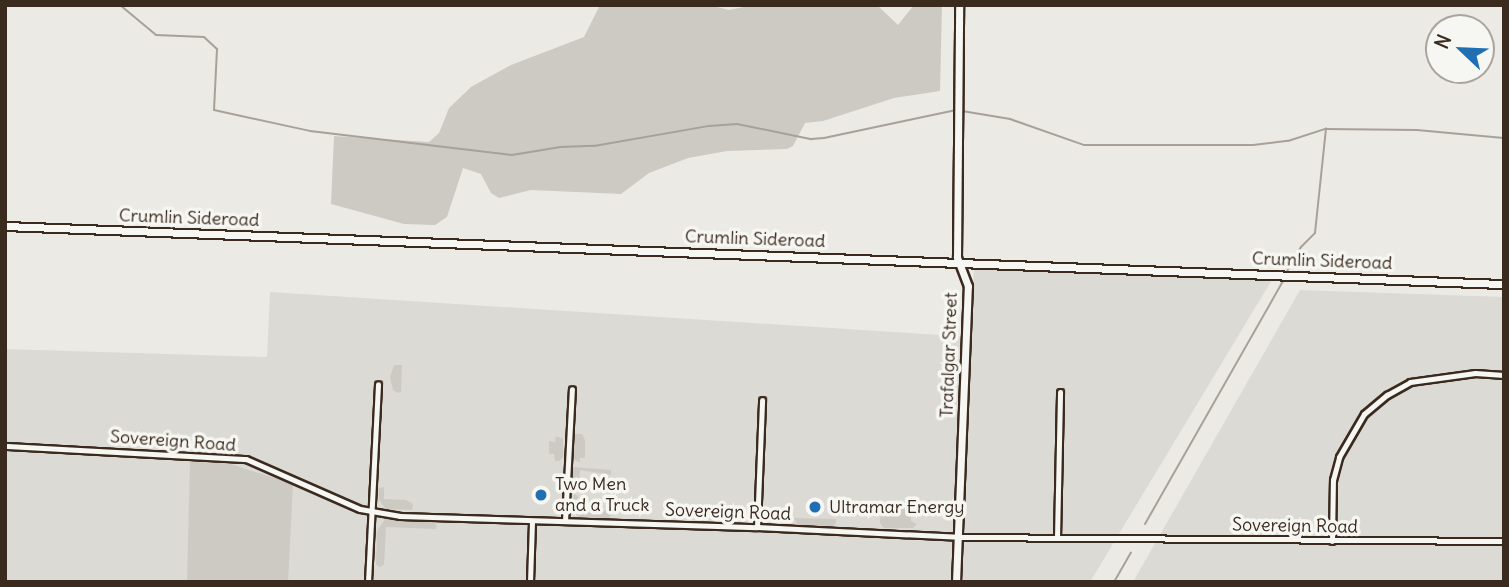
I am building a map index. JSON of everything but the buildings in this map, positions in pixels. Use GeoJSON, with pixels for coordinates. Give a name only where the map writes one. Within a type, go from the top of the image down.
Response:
{"type":"FeatureCollection","features":[{"type":"Feature","properties":{"kind":"street","name":"Trafalgar Street"},"geometry":{"type":"LineString","coordinates":[[956,582],[968,286],[959,263],[959,5]]}},
{"type":"Feature","properties":{"kind":"street","name":"Crumlin Sideroad"},"geometry":{"type":"LineString","coordinates":[[5,226],[1504,284]]}},
{"type":"Feature","properties":{"kind":"street"},"geometry":{"type":"LineString","coordinates":[[1332,541],[1333,480],[1339,457],[1364,414],[1387,395],[1410,382],[1475,373],[1504,375]]}},
{"type":"Feature","properties":{"kind":"street"},"geometry":{"type":"LineString","coordinates":[[368,582],[379,384]]}},
{"type":"Feature","properties":{"kind":"street"},"geometry":{"type":"LineString","coordinates":[[565,521],[572,389]]}},
{"type":"Feature","properties":{"kind":"street"},"geometry":{"type":"LineString","coordinates":[[1057,538],[1060,392]]}},
{"type":"Feature","properties":{"kind":"street"},"geometry":{"type":"LineString","coordinates":[[757,527],[762,400]]}},
{"type":"Feature","properties":{"kind":"street","name":"Sovereign Road"},"geometry":{"type":"LineString","coordinates":[[5,446],[246,459],[372,512],[532,521],[757,527],[958,537],[1504,541]]}},
{"type":"Feature","properties":{"kind":"street"},"geometry":{"type":"LineString","coordinates":[[530,582],[532,521]]}},
{"type":"Feature","properties":{"kind":"shaded area"},"geometry":{"type":"Polygon","coordinates":[[[600,5],[709,5],[729,10],[754,5],[877,5],[898,25],[914,5],[942,5],[940,91],[894,98],[823,121],[805,123],[793,146],[787,149],[727,151],[688,158],[649,173],[621,194],[531,190],[499,198],[491,193],[481,174],[463,168],[447,217],[435,225],[404,224],[331,204],[334,136],[429,142],[439,133],[449,108],[471,87],[511,65],[584,37],[600,5]]]}},
{"type":"Feature","properties":{"kind":"shaded area"},"geometry":{"type":"Polygon","coordinates":[[[974,267],[1273,278],[1090,582],[5,582],[5,349],[267,357],[270,292],[971,337],[974,267]]]}},
{"type":"Feature","properties":{"kind":"shaded area"},"geometry":{"type":"Polygon","coordinates":[[[1300,290],[1504,297],[1504,582],[1133,582],[1300,290]]]}},
{"type":"Feature","properties":{"kind":"shaded area"},"geometry":{"type":"Polygon","coordinates":[[[394,365],[402,365],[401,392],[398,393],[393,390],[390,377],[394,365]]]}},
{"type":"Feature","properties":{"kind":"shaded area"},"geometry":{"type":"Polygon","coordinates":[[[575,434],[582,434],[585,440],[585,458],[580,458],[580,463],[572,458],[575,434]]]}},
{"type":"Feature","properties":{"kind":"shaded area"},"geometry":{"type":"Polygon","coordinates":[[[556,436],[563,439],[563,457],[559,461],[555,461],[554,454],[549,454],[549,441],[555,442],[556,436]]]}},
{"type":"Feature","properties":{"kind":"shaded area"},"geometry":{"type":"Polygon","coordinates":[[[218,460],[293,484],[288,582],[187,582],[190,462],[218,460]]]}},
{"type":"Feature","properties":{"kind":"shaded area"},"geometry":{"type":"Polygon","coordinates":[[[573,467],[611,470],[611,475],[580,470],[579,484],[573,483],[573,467]]]}},
{"type":"Feature","properties":{"kind":"shaded area"},"geometry":{"type":"Polygon","coordinates":[[[384,487],[384,499],[406,500],[413,504],[412,510],[386,509],[379,500],[379,488],[384,487]]]}},
{"type":"Feature","properties":{"kind":"shaded area"},"geometry":{"type":"Polygon","coordinates":[[[574,494],[578,496],[578,509],[603,506],[604,510],[611,511],[611,515],[609,518],[579,517],[572,510],[574,494]]]}},
{"type":"Feature","properties":{"kind":"shaded area"},"geometry":{"type":"Polygon","coordinates":[[[881,505],[911,507],[911,521],[917,524],[913,528],[884,528],[880,523],[881,505]]]}},
{"type":"Feature","properties":{"kind":"shaded area"},"geometry":{"type":"Polygon","coordinates":[[[794,518],[836,519],[836,523],[833,526],[798,525],[794,518]]]}},
{"type":"Feature","properties":{"kind":"shaded area"},"geometry":{"type":"Polygon","coordinates":[[[385,519],[433,521],[437,526],[435,529],[386,527],[384,565],[379,567],[376,564],[377,531],[385,519]]]}},
{"type":"Feature","properties":{"kind":"waterway"},"geometry":{"type":"LineString","coordinates":[[120,5],[156,35],[204,37],[217,49],[214,110],[310,131],[512,155],[560,147],[594,146],[709,126],[737,124],[811,139],[824,138],[956,110]]}},
{"type":"Feature","properties":{"kind":"waterway"},"geometry":{"type":"LineString","coordinates":[[962,111],[1010,119],[1084,145],[1253,145],[1288,141],[1326,129],[1417,130],[1504,138]]}},
{"type":"Feature","properties":{"kind":"waterway"},"geometry":{"type":"LineString","coordinates":[[1286,273],[1301,247],[1315,233],[1326,129]]}},
{"type":"Feature","properties":{"kind":"waterway"},"geometry":{"type":"LineString","coordinates":[[1145,524],[1284,279]]}},
{"type":"Feature","properties":{"kind":"waterway"},"geometry":{"type":"LineString","coordinates":[[1114,582],[1131,552]]}},
{"type":"Feature","properties":{"kind":"place","name":"Two Men and a Truck"},"geometry":{"type":"Point","coordinates":[541,495]}},
{"type":"Feature","properties":{"kind":"place","name":"Ultramar Energy"},"geometry":{"type":"Point","coordinates":[815,507]}}]}
